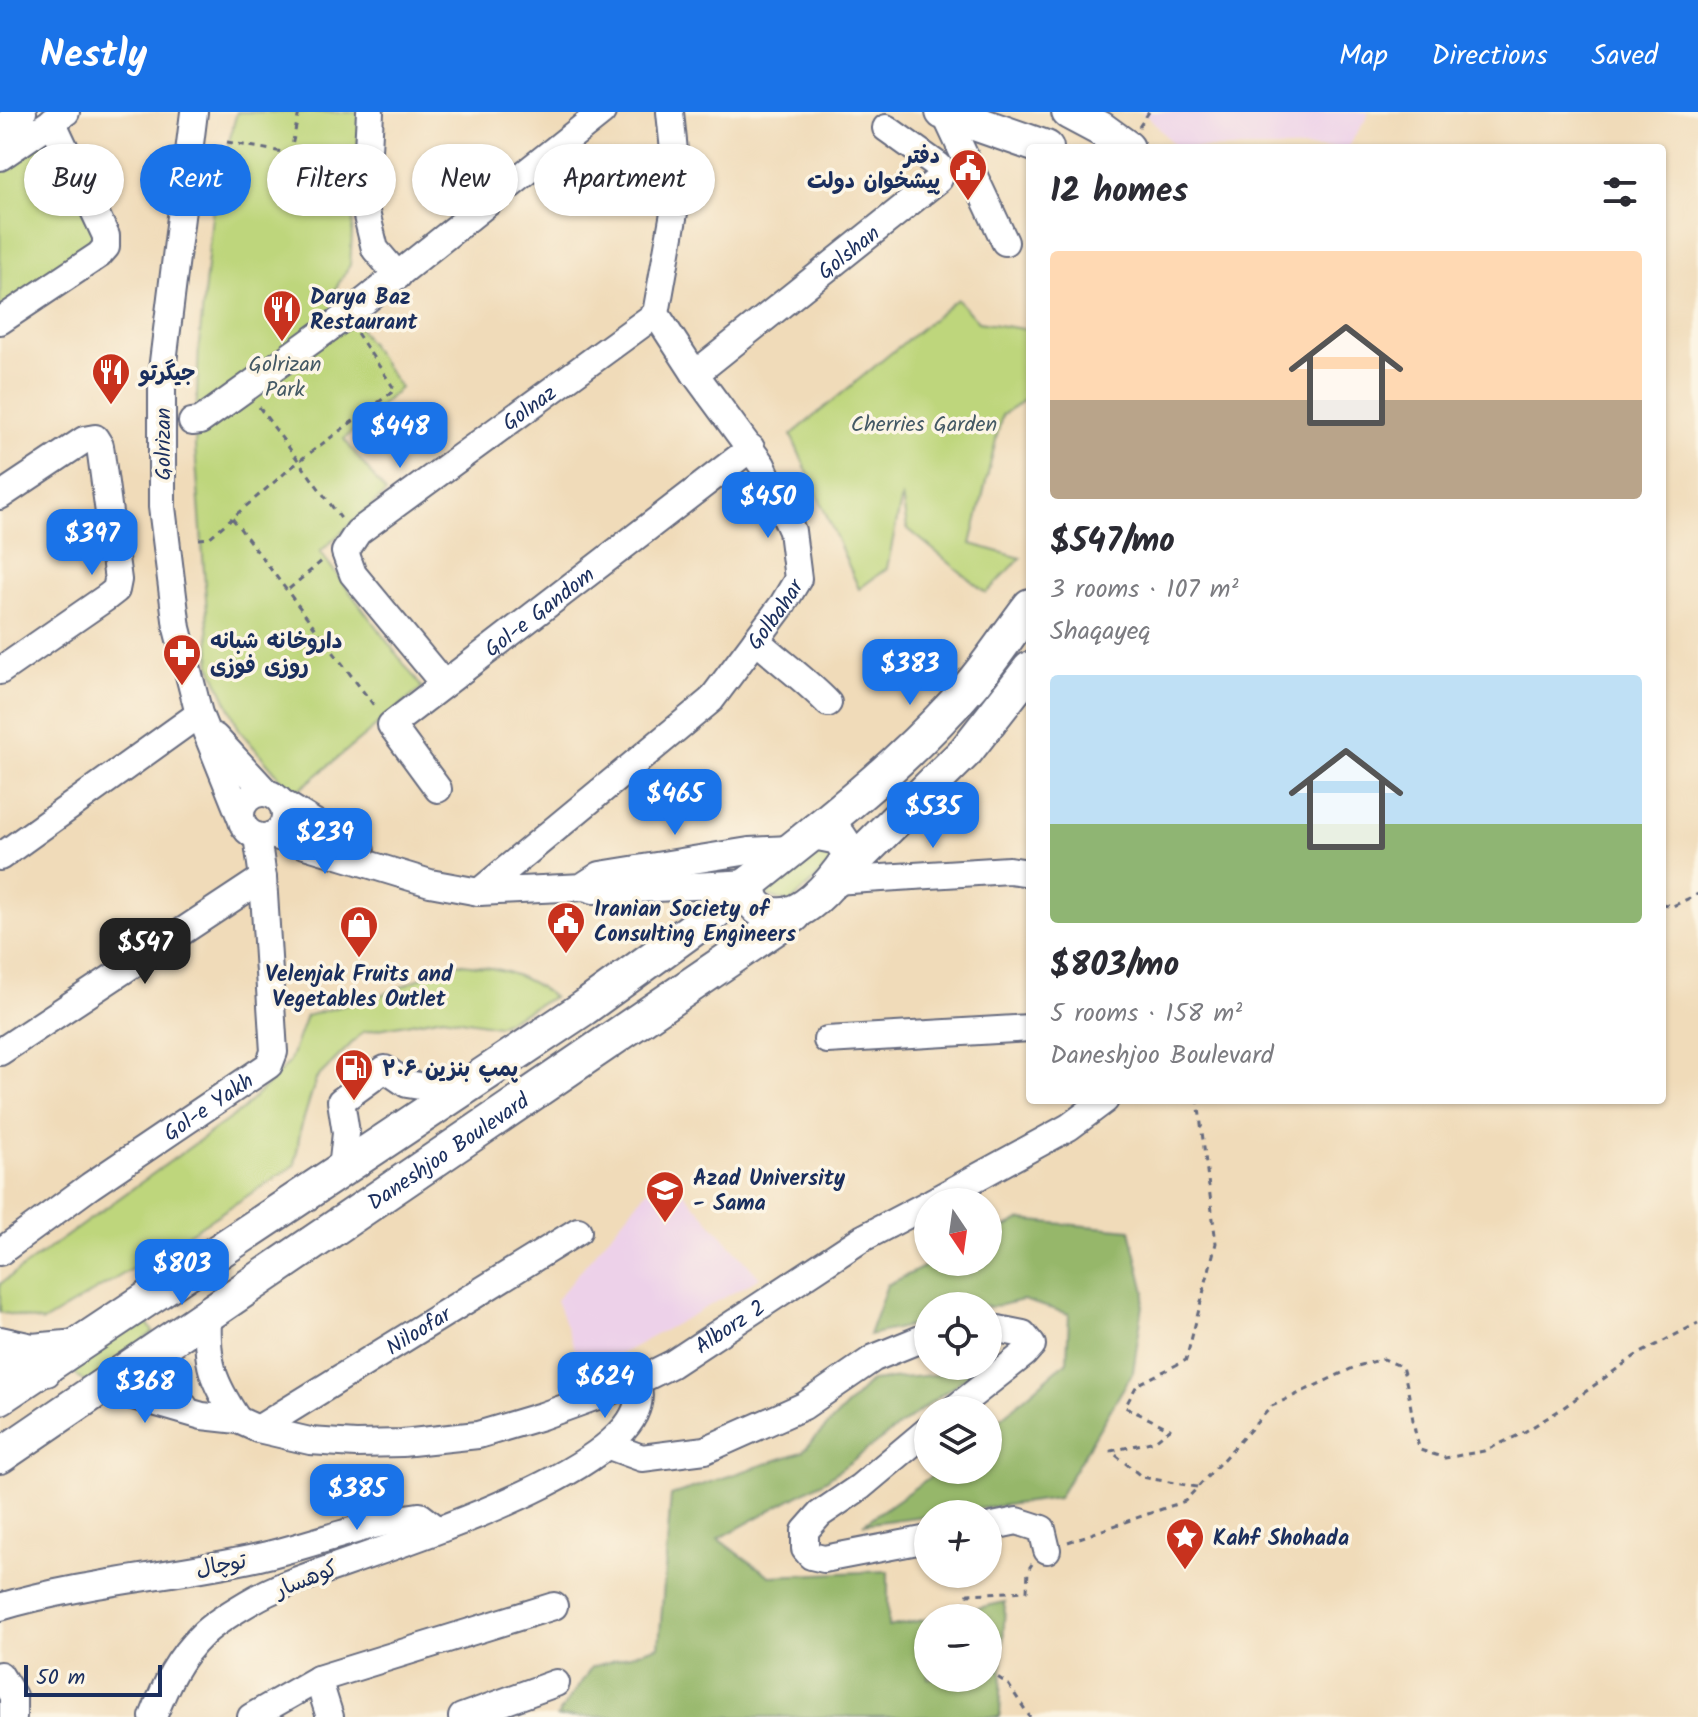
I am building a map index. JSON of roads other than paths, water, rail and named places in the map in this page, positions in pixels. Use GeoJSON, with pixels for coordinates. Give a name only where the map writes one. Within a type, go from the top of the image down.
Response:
{"type":"FeatureCollection","features":[{"type":"Feature","properties":{"kind":"main road"},"geometry":{"type":"LineString","coordinates":[[944,112],[1035,144]]}},
{"type":"Feature","properties":{"kind":"main road"},"geometry":{"type":"LineString","coordinates":[[1069,112],[1122,144]]}},
{"type":"Feature","properties":{"kind":"main road"},"geometry":{"type":"LineString","coordinates":[[802,841],[886,773],[930,729],[972,684],[1026,611]]}},
{"type":"Feature","properties":{"kind":"main road"},"geometry":{"type":"LineString","coordinates":[[834,881],[966,751],[1026,674]]}},
{"type":"Feature","properties":{"kind":"main road"},"geometry":{"type":"LineString","coordinates":[[802,841],[839,837],[849,858],[834,881]]}},
{"type":"Feature","properties":{"kind":"main road","name":"Daneshjoo Boulevard"},"geometry":{"type":"LineString","coordinates":[[0,1397],[63,1359],[127,1311],[584,1008],[704,921],[802,841]]}},
{"type":"Feature","properties":{"kind":"main road","name":"Daneshjoo Boulevard"},"geometry":{"type":"LineString","coordinates":[[0,1456],[794,915],[834,881]]}},
{"type":"Feature","properties":{"kind":"main road"},"geometry":{"type":"LineString","coordinates":[[750,883],[752,902],[759,909],[781,916],[794,915]]}},
{"type":"Feature","properties":{"kind":"main road"},"geometry":{"type":"LineString","coordinates":[[127,1311],[148,1313],[155,1319],[159,1330],[157,1343],[148,1356]]}},
{"type":"Feature","properties":{"kind":"main road"},"geometry":{"type":"LineString","coordinates":[[63,1359],[69,1381],[78,1386],[102,1387]]}},
{"type":"Feature","properties":{"kind":"street"},"geometry":{"type":"LineString","coordinates":[[0,128],[23,112]]}},
{"type":"Feature","properties":{"kind":"street","name":"Golrizan"},"geometry":{"type":"LineString","coordinates":[[194,112],[162,370],[162,507],[177,628],[202,719],[240,816]]}},
{"type":"Feature","properties":{"kind":"street"},"geometry":{"type":"LineString","coordinates":[[370,112],[365,208],[375,249],[398,276]]}},
{"type":"Feature","properties":{"kind":"street"},"geometry":{"type":"LineString","coordinates":[[192,422],[200,421],[346,316],[602,112]]}},
{"type":"Feature","properties":{"kind":"street"},"geometry":{"type":"LineString","coordinates":[[656,314],[678,190],[670,112]]}},
{"type":"Feature","properties":{"kind":"street"},"geometry":{"type":"LineString","coordinates":[[944,112],[1005,242]]}},
{"type":"Feature","properties":{"kind":"street"},"geometry":{"type":"LineString","coordinates":[[0,157],[59,116],[106,236],[106,247],[99,255],[0,321]]}},
{"type":"Feature","properties":{"kind":"street","name":"Golshan"},"geometry":{"type":"LineString","coordinates":[[695,374],[939,179],[939,166],[886,128]]}},
{"type":"Feature","properties":{"kind":"street","name":"Golbahar"},"geometry":{"type":"LineString","coordinates":[[479,892],[711,700],[783,604],[798,579],[792,531],[774,488],[751,448],[695,374],[656,314]]}},
{"type":"Feature","properties":{"kind":"street","name":"Golnaz"},"geometry":{"type":"LineString","coordinates":[[443,683],[353,574],[345,552],[358,532],[656,314]]}},
{"type":"Feature","properties":{"kind":"street"},"geometry":{"type":"LineString","coordinates":[[0,496],[84,440],[95,438],[100,446],[118,580],[116,590],[0,671]]}},
{"type":"Feature","properties":{"kind":"street","name":"Gol-e Gandom"},"geometry":{"type":"LineString","coordinates":[[438,789],[391,725],[751,448]]}},
{"type":"Feature","properties":{"kind":"street"},"geometry":{"type":"LineString","coordinates":[[756,640],[776,659],[803,677],[828,703]]}},
{"type":"Feature","properties":{"kind":"street"},"geometry":{"type":"LineString","coordinates":[[0,857],[202,719]]}},
{"type":"Feature","properties":{"kind":"street","name":"Golrizan"},"geometry":{"type":"LineString","coordinates":[[202,719],[274,797],[392,870]]}},
{"type":"Feature","properties":{"kind":"street"},"geometry":{"type":"LineString","coordinates":[[253,794],[274,797],[285,814],[282,826],[265,836],[245,829],[240,816],[243,803],[253,794]]}},
{"type":"Feature","properties":{"kind":"street","name":"Golrizan"},"geometry":{"type":"LineString","coordinates":[[265,836],[430,883],[479,892],[584,887],[619,890],[750,883]]}},
{"type":"Feature","properties":{"kind":"street","name":"Gol-e Yakh"},"geometry":{"type":"LineString","coordinates":[[0,1252],[90,1186],[269,1065],[274,1052],[263,878],[265,836]]}},
{"type":"Feature","properties":{"kind":"street","name":"Golrizan"},"geometry":{"type":"LineString","coordinates":[[584,887],[600,875],[802,841]]}},
{"type":"Feature","properties":{"kind":"street"},"geometry":{"type":"LineString","coordinates":[[834,881],[1009,870],[1026,872]]}},
{"type":"Feature","properties":{"kind":"street"},"geometry":{"type":"LineString","coordinates":[[0,1052],[263,878]]}},
{"type":"Feature","properties":{"kind":"street"},"geometry":{"type":"LineString","coordinates":[[827,1040],[1026,1028]]}},
{"type":"Feature","properties":{"kind":"street"},"geometry":{"type":"LineString","coordinates":[[342,1169],[346,1133],[341,1101],[385,1069],[407,1084],[458,1092]]}},
{"type":"Feature","properties":{"kind":"street","name":"Alborz 2"},"geometry":{"type":"LineString","coordinates":[[957,1188],[1069,1127],[1100,1104]]}},
{"type":"Feature","properties":{"kind":"street","name":"Alborz 2"},"geometry":{"type":"LineString","coordinates":[[102,1387],[202,1416],[310,1441],[402,1443],[478,1435],[636,1382],[672,1364],[863,1238],[914,1211]]}},
{"type":"Feature","properties":{"kind":"street","name":"Niloofar"},"geometry":{"type":"LineString","coordinates":[[248,1425],[578,1231]]}},
{"type":"Feature","properties":{"kind":"street"},"geometry":{"type":"LineString","coordinates":[[208,1315],[208,1355],[217,1389],[248,1425]]}},
{"type":"Feature","properties":{"kind":"street"},"geometry":{"type":"LineString","coordinates":[[1002,1330],[1023,1334],[1032,1345],[1002,1371]]}},
{"type":"Feature","properties":{"kind":"street"},"geometry":{"type":"LineString","coordinates":[[0,1340],[32,1347],[63,1359]]}},
{"type":"Feature","properties":{"kind":"street"},"geometry":{"type":"LineString","coordinates":[[609,1446],[642,1458],[705,1450],[804,1406],[874,1358],[914,1342]]}},
{"type":"Feature","properties":{"kind":"street","name":"Alborz 2"},"geometry":{"type":"LineString","coordinates":[[148,1356],[151,1375],[161,1389],[202,1416]]}},
{"type":"Feature","properties":{"kind":"street"},"geometry":{"type":"LineString","coordinates":[[0,1364],[63,1359]]}},
{"type":"Feature","properties":{"kind":"street"},"geometry":{"type":"LineString","coordinates":[[971,1396],[991,1380]]}},
{"type":"Feature","properties":{"kind":"street","name":"کوهسار"},"geometry":{"type":"LineString","coordinates":[[153,1717],[169,1674],[204,1633],[273,1589],[487,1510],[562,1477],[609,1446],[639,1407],[640,1392],[636,1382]]}},
{"type":"Feature","properties":{"kind":"street"},"geometry":{"type":"LineString","coordinates":[[914,1442],[860,1487],[820,1514],[805,1531],[805,1549],[811,1556],[824,1559],[914,1542]]}},
{"type":"Feature","properties":{"kind":"street","name":"توچال"},"geometry":{"type":"LineString","coordinates":[[0,1607],[90,1587],[260,1557],[390,1520],[420,1516],[437,1529]]}},
{"type":"Feature","properties":{"kind":"street"},"geometry":{"type":"LineString","coordinates":[[1002,1524],[1017,1521],[1042,1529],[1047,1550]]}},
{"type":"Feature","properties":{"kind":"street"},"geometry":{"type":"LineString","coordinates":[[251,1717],[318,1679],[554,1606]]}},
{"type":"Feature","properties":{"kind":"street"},"geometry":{"type":"LineString","coordinates":[[0,1675],[13,1696],[13,1717]]}},
{"type":"Feature","properties":{"kind":"street"},"geometry":{"type":"LineString","coordinates":[[318,1679],[330,1717]]}},
{"type":"Feature","properties":{"kind":"street"},"geometry":{"type":"LineString","coordinates":[[462,1717],[556,1683]]}},
{"type":"Feature","properties":{"kind":"place","name":"دفتر پیشخوان دولت"},"geometry":{"type":"Point","coordinates":[968,202]}},
{"type":"Feature","properties":{"kind":"place","name":"Darya Baz Restaurant"},"geometry":{"type":"Point","coordinates":[282,343]}},
{"type":"Feature","properties":{"kind":"place","name":"جیگرتو"},"geometry":{"type":"Point","coordinates":[111,406]}},
{"type":"Feature","properties":{"kind":"place","name":"داروخانه شبانه روزی فوزی"},"geometry":{"type":"Point","coordinates":[182,687]}},
{"type":"Feature","properties":{"kind":"place","name":"Iranian Society of Consulting Engineers"},"geometry":{"type":"Point","coordinates":[566,955]}},
{"type":"Feature","properties":{"kind":"place","name":"Velenjak Fruits and Vegetables Outlet"},"geometry":{"type":"Point","coordinates":[359,959]}},
{"type":"Feature","properties":{"kind":"place","name":"پمپ بنزین ۲۰۶"},"geometry":{"type":"Point","coordinates":[354,1102]}},
{"type":"Feature","properties":{"kind":"place","name":"Azad University - Sama"},"geometry":{"type":"Point","coordinates":[665,1224]}},
{"type":"Feature","properties":{"kind":"place","name":"Kahf Shohada"},"geometry":{"type":"Point","coordinates":[1185,1571]}},
{"type":"Feature","properties":{"kind":"park label","name":"Golrizan Park"},"geometry":{"type":"Point","coordinates":[285,376]}},
{"type":"Feature","properties":{"kind":"park label","name":"Cherries Garden"},"geometry":{"type":"Point","coordinates":[924,423]}}]}
